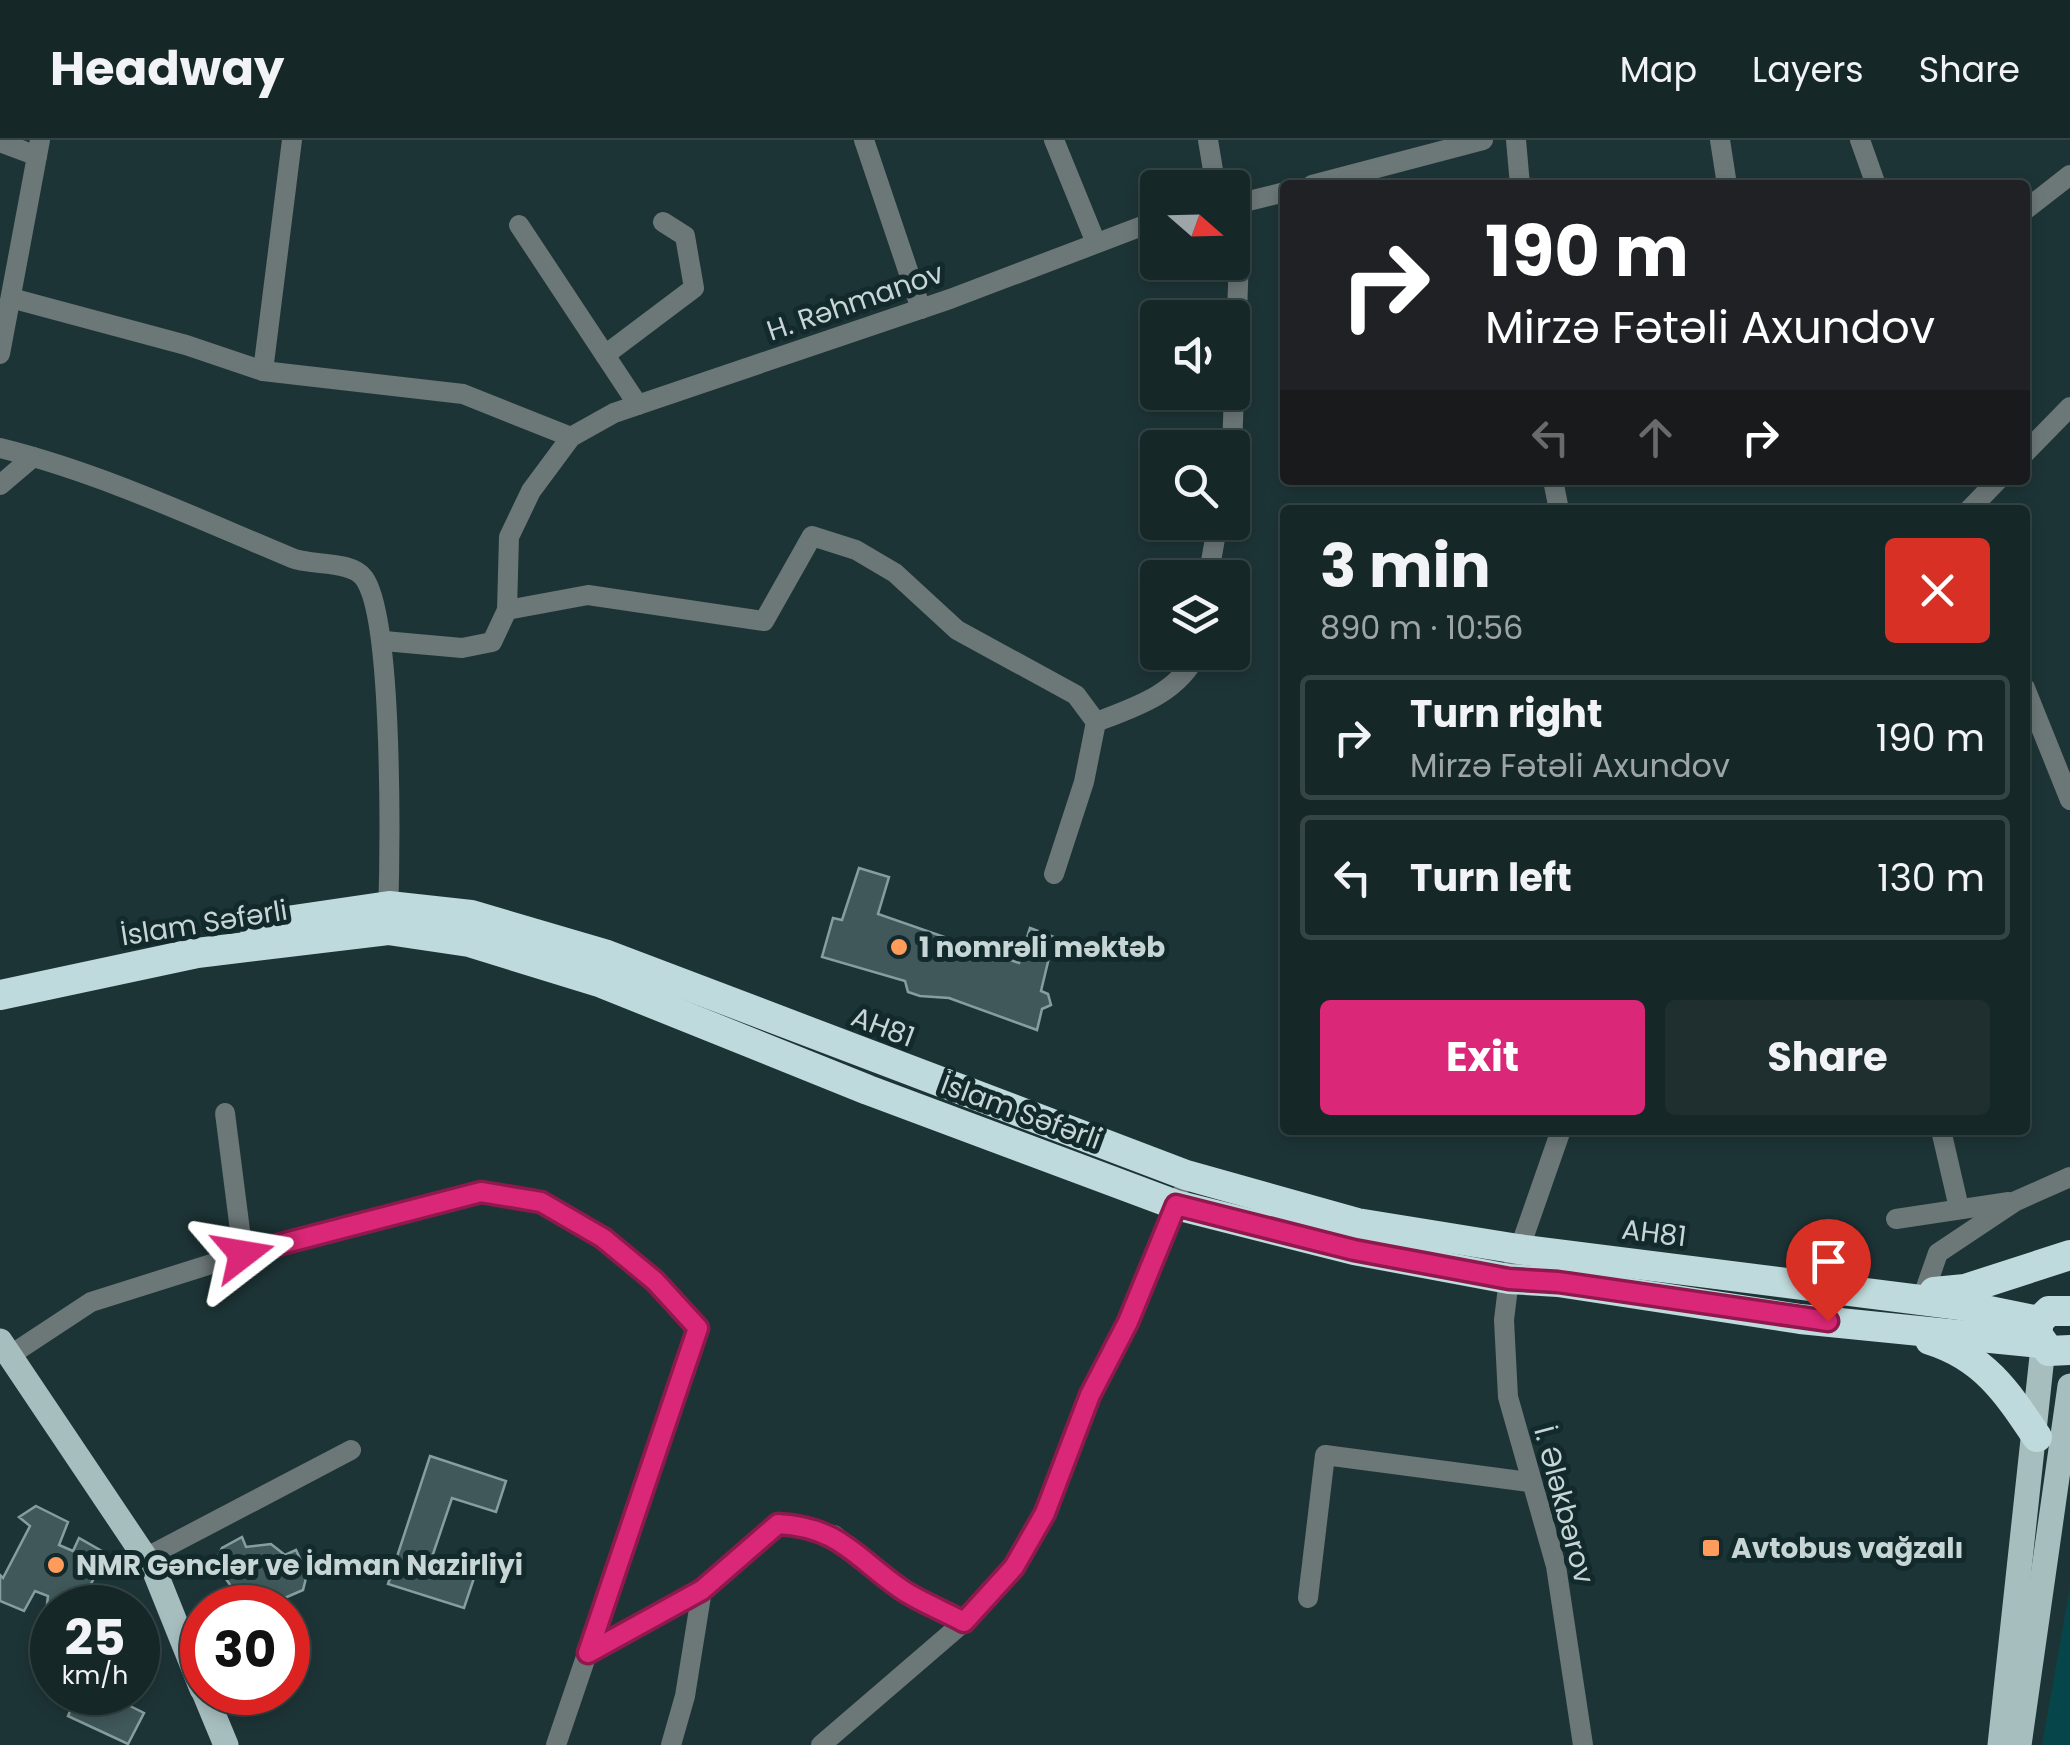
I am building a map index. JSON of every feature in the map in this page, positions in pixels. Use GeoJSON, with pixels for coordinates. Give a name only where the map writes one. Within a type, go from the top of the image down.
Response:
{"type":"FeatureCollection","features":[{"type":"Feature","properties":{"kind":"highway","name":"AH81"},"geometry":{"type":"LineString","coordinates":[[0,977],[190,935],[471,915],[607,954],[1186,1175],[1358,1223],[1518,1249],[1910,1295],[2048,1340]]}},
{"type":"Feature","properties":{"kind":"highway","name":"İslam Səfərli"},"geometry":{"type":"LineString","coordinates":[[0,996],[197,952],[388,918],[602,983],[868,1090],[1176,1205],[1354,1250],[1509,1279],[1884,1326],[2048,1340]]}},
{"type":"Feature","properties":{"kind":"highway"},"geometry":{"type":"LineString","coordinates":[[1910,1295],[1965,1289],[2070,1254]]}},
{"type":"Feature","properties":{"kind":"highway"},"geometry":{"type":"LineString","coordinates":[[2048,1340],[2049,1310],[2070,1311]]}},
{"type":"Feature","properties":{"kind":"highway"},"geometry":{"type":"LineString","coordinates":[[1884,1326],[1974,1359],[2000,1382],[2037,1437]]}},
{"type":"Feature","properties":{"kind":"main road"},"geometry":{"type":"LineString","coordinates":[[2000,1745],[2048,1340]]}},
{"type":"Feature","properties":{"kind":"main road"},"geometry":{"type":"LineString","coordinates":[[4,1349],[145,1558],[180,1638]]}},
{"type":"Feature","properties":{"kind":"main road"},"geometry":{"type":"LineString","coordinates":[[2020,1745],[2070,1386]]}},
{"type":"Feature","properties":{"kind":"main road"},"geometry":{"type":"LineString","coordinates":[[213,1715],[226,1745]]}},
{"type":"Feature","properties":{"kind":"street"},"geometry":{"type":"LineString","coordinates":[[263,372],[292,140]]}},
{"type":"Feature","properties":{"kind":"street"},"geometry":{"type":"LineString","coordinates":[[864,140],[921,309]]}},
{"type":"Feature","properties":{"kind":"street"},"geometry":{"type":"LineString","coordinates":[[1054,140],[1096,243]]}},
{"type":"Feature","properties":{"kind":"street"},"geometry":{"type":"LineString","coordinates":[[1208,140],[1213,170]]}},
{"type":"Feature","properties":{"kind":"street"},"geometry":{"type":"LineString","coordinates":[[1331,180],[1483,140]]}},
{"type":"Feature","properties":{"kind":"street"},"geometry":{"type":"LineString","coordinates":[[1516,140],[1520,180]]}},
{"type":"Feature","properties":{"kind":"street"},"geometry":{"type":"LineString","coordinates":[[1720,140],[1727,180]]}},
{"type":"Feature","properties":{"kind":"street"},"geometry":{"type":"LineString","coordinates":[[1860,140],[1874,180]]}},
{"type":"Feature","properties":{"kind":"street"},"geometry":{"type":"LineString","coordinates":[[0,142],[38,148],[0,354]]}},
{"type":"Feature","properties":{"kind":"street"},"geometry":{"type":"LineString","coordinates":[[2030,206],[2070,175]]}},
{"type":"Feature","properties":{"kind":"street"},"geometry":{"type":"LineString","coordinates":[[1250,201],[1280,193]]}},
{"type":"Feature","properties":{"kind":"street"},"geometry":{"type":"LineString","coordinates":[[605,355],[694,288],[685,236],[663,222]]}},
{"type":"Feature","properties":{"kind":"street"},"geometry":{"type":"LineString","coordinates":[[519,224],[638,405]]}},
{"type":"Feature","properties":{"kind":"street","name":"H. Rəhmanov"},"geometry":{"type":"LineString","coordinates":[[571,437],[638,405],[921,309],[1140,227]]}},
{"type":"Feature","properties":{"kind":"street"},"geometry":{"type":"LineString","coordinates":[[1232,430],[1235,280]]}},
{"type":"Feature","properties":{"kind":"street"},"geometry":{"type":"LineString","coordinates":[[11,298],[186,344],[263,372],[463,394],[571,437],[531,491],[509,537],[507,610],[492,642],[462,648],[384,642]]}},
{"type":"Feature","properties":{"kind":"street"},"geometry":{"type":"LineString","coordinates":[[2030,448],[2070,407]]}},
{"type":"Feature","properties":{"kind":"street"},"geometry":{"type":"LineString","coordinates":[[0,448],[66,465],[301,562],[352,570],[364,578],[384,642],[388,918]]}},
{"type":"Feature","properties":{"kind":"street"},"geometry":{"type":"LineString","coordinates":[[0,486],[33,456]]}},
{"type":"Feature","properties":{"kind":"street"},"geometry":{"type":"LineString","coordinates":[[1974,505],[1993,485]]}},
{"type":"Feature","properties":{"kind":"street"},"geometry":{"type":"LineString","coordinates":[[507,610],[588,595],[764,621],[812,536],[856,550],[895,573],[957,630],[1076,695],[1096,722],[1084,782],[1054,874]]}},
{"type":"Feature","properties":{"kind":"street"},"geometry":{"type":"LineString","coordinates":[[1096,722],[1148,702],[1190,670]]}},
{"type":"Feature","properties":{"kind":"street"},"geometry":{"type":"LineString","coordinates":[[2030,700],[2070,800]]}},
{"type":"Feature","properties":{"kind":"street"},"geometry":{"type":"LineString","coordinates":[[225,1113],[243,1254]]}},
{"type":"Feature","properties":{"kind":"street","name":"İ. Ələkbərov"},"geometry":{"type":"LineString","coordinates":[[1559,1135],[1509,1279],[1504,1320],[1508,1396],[1529,1482],[1556,1566],[1583,1745]]}},
{"type":"Feature","properties":{"kind":"street"},"geometry":{"type":"LineString","coordinates":[[1942,1135],[1959,1208]]}},
{"type":"Feature","properties":{"kind":"street"},"geometry":{"type":"LineString","coordinates":[[821,1745],[964,1622],[1014,1567],[1045,1513],[1090,1395],[1128,1322],[1186,1175]]}},
{"type":"Feature","properties":{"kind":"street"},"geometry":{"type":"LineString","coordinates":[[1910,1295],[1938,1253],[2016,1201],[2070,1177]]}},
{"type":"Feature","properties":{"kind":"street"},"geometry":{"type":"LineString","coordinates":[[4,1349],[91,1302],[243,1254],[481,1192],[541,1202],[603,1238],[655,1281],[698,1328],[556,1745]]}},
{"type":"Feature","properties":{"kind":"street"},"geometry":{"type":"LineString","coordinates":[[1896,1219],[2016,1201]]}},
{"type":"Feature","properties":{"kind":"street"},"geometry":{"type":"LineString","coordinates":[[145,1558],[351,1450]]}},
{"type":"Feature","properties":{"kind":"street"},"geometry":{"type":"LineString","coordinates":[[1308,1598],[1325,1455],[1529,1482]]}},
{"type":"Feature","properties":{"kind":"street"},"geometry":{"type":"LineString","coordinates":[[588,1653],[702,1590],[778,1524],[805,1526],[834,1535],[903,1590],[964,1622]]}},
{"type":"Feature","properties":{"kind":"street"},"geometry":{"type":"LineString","coordinates":[[671,1745],[684,1696],[702,1590]]}},
{"type":"Feature","properties":{"kind":"shaded area"},"geometry":{"type":"Polygon","coordinates":[[[2070,1587],[2070,1745],[2042,1745],[2070,1587]]]}},
{"type":"Feature","properties":{"kind":"building","name":"1 nomrəli məktəb"},"geometry":{"type":"Polygon","coordinates":[[[859,868],[889,877],[878,914],[1019,963],[1030,928],[1054,937],[1041,991],[1048,994],[1051,1005],[1042,1009],[1037,1030],[949,998],[908,992],[905,981],[822,957],[833,918],[842,920],[859,868]]]}},
{"type":"Feature","properties":{"kind":"building"},"geometry":{"type":"Polygon","coordinates":[[[430,1456],[506,1481],[496,1512],[452,1498],[431,1560],[475,1575],[464,1608],[388,1584],[430,1456]]]}},
{"type":"Feature","properties":{"kind":"building","name":"NMR Gənclər ve İdman Nazirliyi"},"geometry":{"type":"Polygon","coordinates":[[[36,1506],[68,1522],[59,1545],[73,1551],[79,1538],[107,1554],[90,1585],[30,1585],[30,1600],[24,1611],[0,1601],[0,1575],[3,1578],[30,1526],[19,1517],[36,1506]]]}},
{"type":"Feature","properties":{"kind":"building"},"geometry":{"type":"Polygon","coordinates":[[[242,1537],[246,1547],[271,1544],[285,1555],[296,1550],[307,1574],[304,1585],[230,1585],[215,1563],[222,1548],[242,1537]]]}},
{"type":"Feature","properties":{"kind":"building"},"geometry":{"type":"Polygon","coordinates":[[[68,1715],[143,1715],[128,1744],[68,1715]]]}},
{"type":"Feature","properties":{"kind":"place","name":"1 nomrəli məktəb"},"geometry":{"type":"Point","coordinates":[899,947]}},
{"type":"Feature","properties":{"kind":"place","name":"Avtobus vağzalı"},"geometry":{"type":"Point","coordinates":[1711,1548]}},
{"type":"Feature","properties":{"kind":"place","name":"NMR Gənclər ve İdman Nazirliyi"},"geometry":{"type":"Point","coordinates":[56,1565]}},
{"type":"Feature","properties":{"kind":"route"},"geometry":{"type":"LineString","coordinates":[[243,1254],[481,1192],[541,1202],[603,1238],[655,1281],[698,1328],[588,1653],[702,1590],[778,1524],[805,1526],[834,1535],[903,1590],[964,1622],[1014,1567],[1045,1513],[1090,1395],[1128,1322],[1176,1205],[1354,1250],[1509,1279],[1558,1282],[1828,1321]]}}]}
